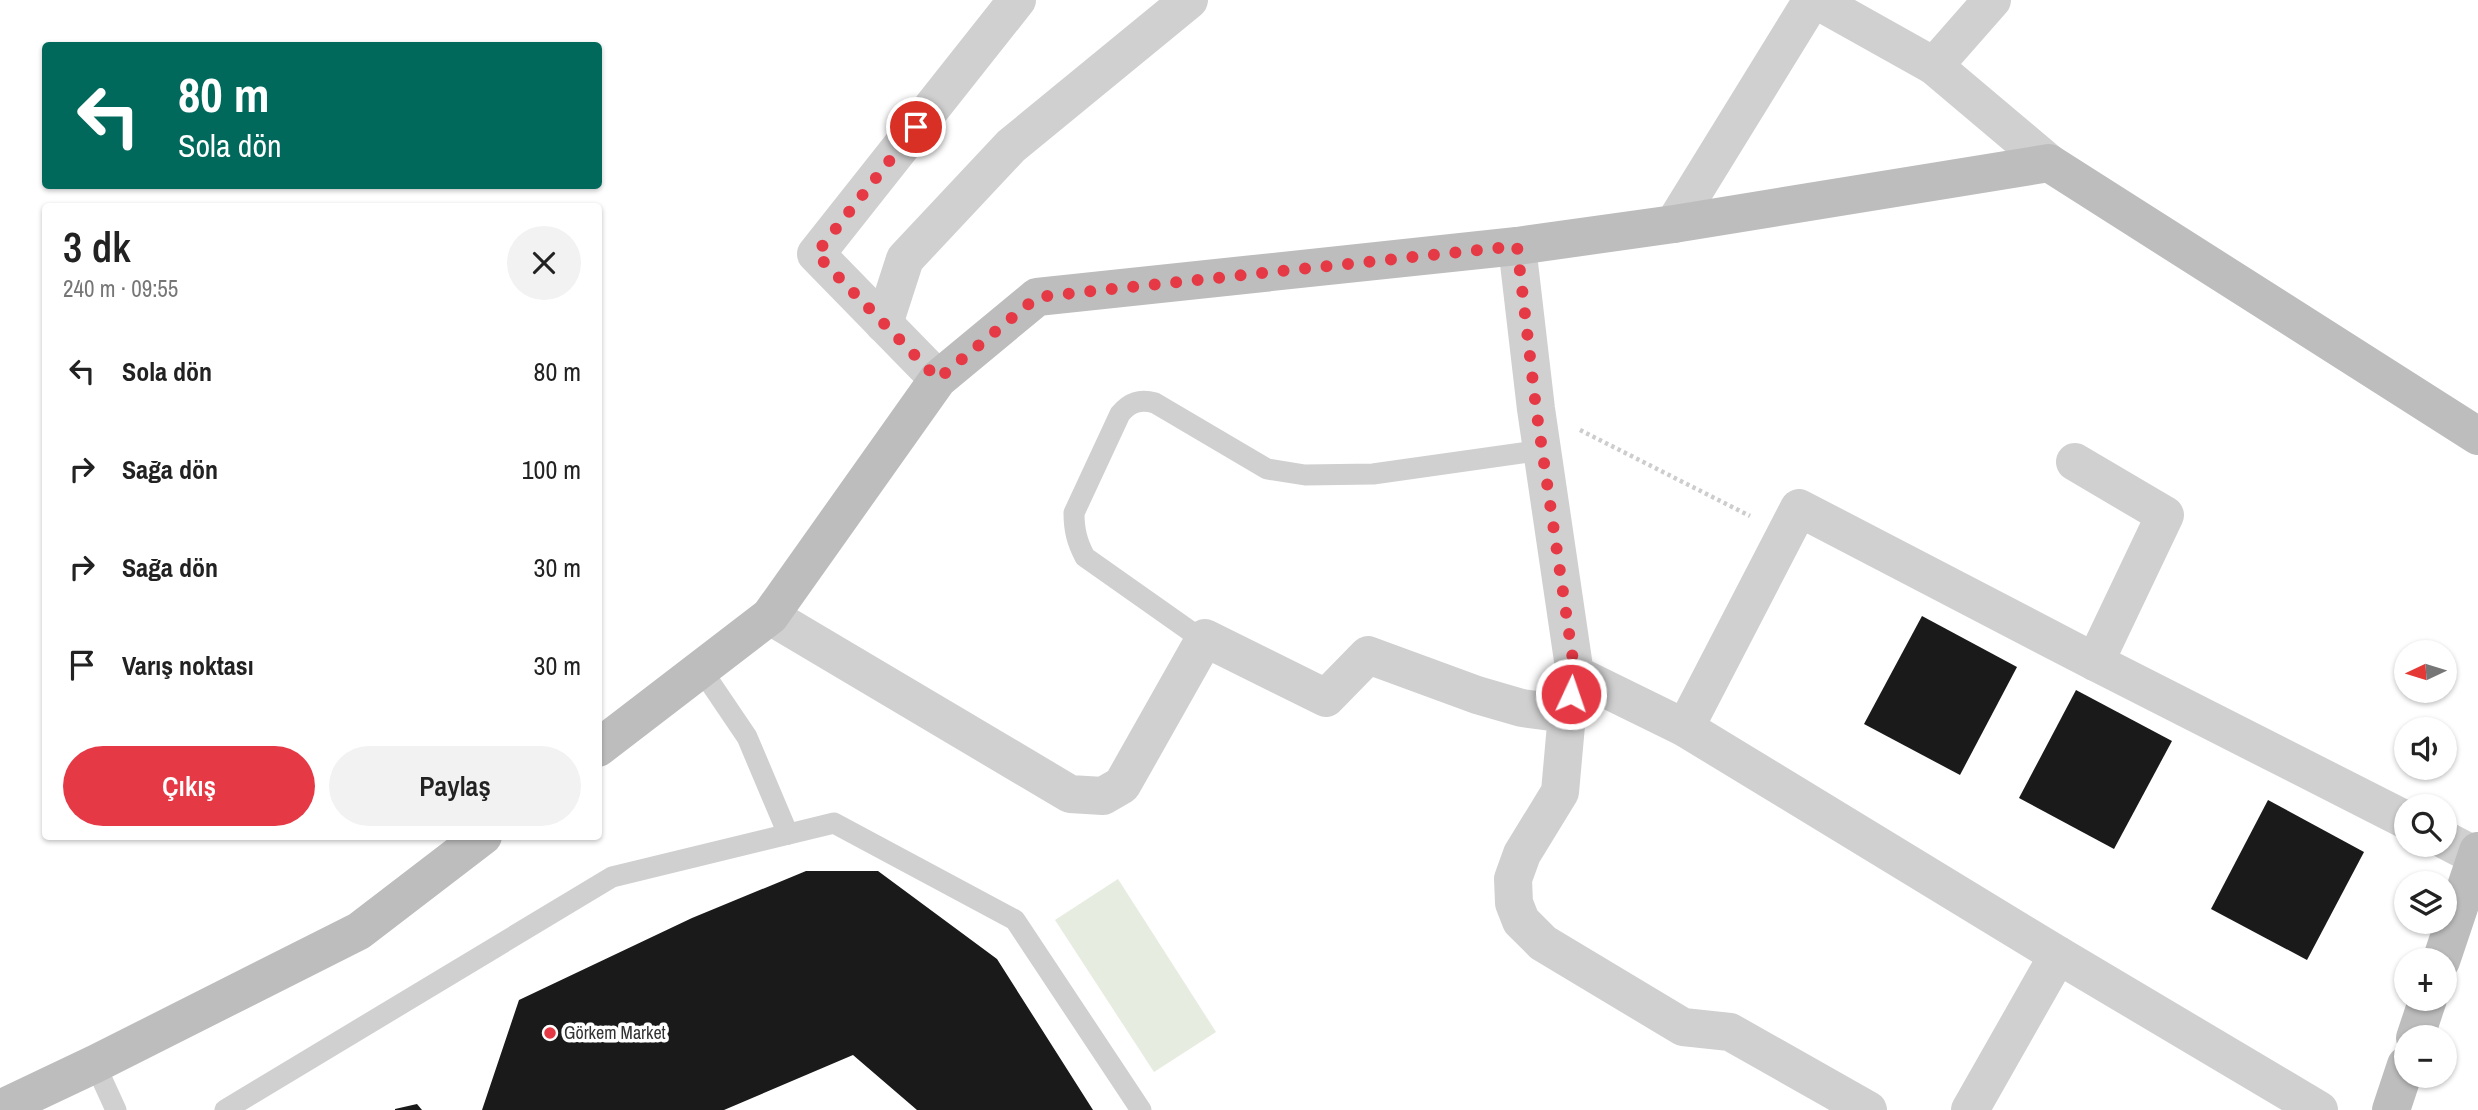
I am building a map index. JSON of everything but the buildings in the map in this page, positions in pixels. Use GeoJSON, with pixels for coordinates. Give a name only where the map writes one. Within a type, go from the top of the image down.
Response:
{"type":"FeatureCollection","features":[{"type":"Feature","properties":{"kind":"street"},"geometry":{"type":"LineString","coordinates":[[938,379],[816,254],[1017,0]]}},
{"type":"Feature","properties":{"kind":"street"},"geometry":{"type":"LineString","coordinates":[[884,324],[905,259],[993,165],[1011,146],[1189,0]]}},
{"type":"Feature","properties":{"kind":"street"},"geometry":{"type":"LineString","coordinates":[[1674,225],[1814,0],[1934,66],[2049,163],[2478,436]]}},
{"type":"Feature","properties":{"kind":"street"},"geometry":{"type":"LineString","coordinates":[[1934,66],[1992,0]]}},
{"type":"Feature","properties":{"kind":"street"},"geometry":{"type":"LineString","coordinates":[[602,745],[770,616],[938,379],[1037,297],[1517,246],[1674,225],[2049,163]]}},
{"type":"Feature","properties":{"kind":"street"},"geometry":{"type":"LineString","coordinates":[[1517,246],[1536,408],[1575,674],[1567,714],[1560,793],[1522,854],[1513,879],[1514,903],[1521,922],[1543,943],[1683,1027],[1730,1032],[1868,1110]]}},
{"type":"Feature","properties":{"kind":"street"},"geometry":{"type":"LineString","coordinates":[[2076,462],[2165,515],[2095,662]]}},
{"type":"Feature","properties":{"kind":"street"},"geometry":{"type":"LineString","coordinates":[[1685,728],[1799,508],[2394,814]]}},
{"type":"Feature","properties":{"kind":"street"},"geometry":{"type":"LineString","coordinates":[[770,616],[1070,794],[1103,796],[1122,785],[1205,638],[1326,698],[1368,655],[1477,695],[1522,708],[1567,714]]}},
{"type":"Feature","properties":{"kind":"street"},"geometry":{"type":"LineString","coordinates":[[1575,674],[1685,728],[2319,1110]]}},
{"type":"Feature","properties":{"kind":"street"},"geometry":{"type":"LineString","coordinates":[[0,1109],[359,931],[478,840]]}},
{"type":"Feature","properties":{"kind":"street"},"geometry":{"type":"LineString","coordinates":[[2444,948],[2466,849]]}},
{"type":"Feature","properties":{"kind":"street"},"geometry":{"type":"LineString","coordinates":[[1970,1110],[2058,955]]}},
{"type":"Feature","properties":{"kind":"street"},"geometry":{"type":"LineString","coordinates":[[2391,1110],[2398,1088]]}},
{"type":"Feature","properties":{"kind":"lane"},"geometry":{"type":"LineString","coordinates":[[1205,638],[1190,631],[1085,557],[1074,531],[1074,513],[1126,406],[1136,401],[1155,403],[1267,469],[1305,475],[1373,474],[1543,450]]}},
{"type":"Feature","properties":{"kind":"lane"},"geometry":{"type":"LineString","coordinates":[[701,669],[747,737],[788,834]]}},
{"type":"Feature","properties":{"kind":"lane"},"geometry":{"type":"LineString","coordinates":[[225,1110],[612,877],[834,822],[1015,920],[1141,1110]]}},
{"type":"Feature","properties":{"kind":"lane"},"geometry":{"type":"LineString","coordinates":[[95,1064],[116,1110]]}},
{"type":"Feature","properties":{"kind":"path"},"geometry":{"type":"LineString","coordinates":[[1536,408],[1786,534]]}},
{"type":"Feature","properties":{"kind":"shaded area"},"geometry":{"type":"Polygon","coordinates":[[[1118,879],[1216,1032],[1154,1072],[1055,920],[1118,879]]]}},
{"type":"Feature","properties":{"kind":"place","name":"Görkem Market"},"geometry":{"type":"Point","coordinates":[550,1033]}},
{"type":"Feature","properties":{"kind":"route"},"geometry":{"type":"LineString","coordinates":[[916,127],[816,254],[938,379],[1037,297],[1517,246],[1536,408],[1575,674],[1571,694]]}}]}
